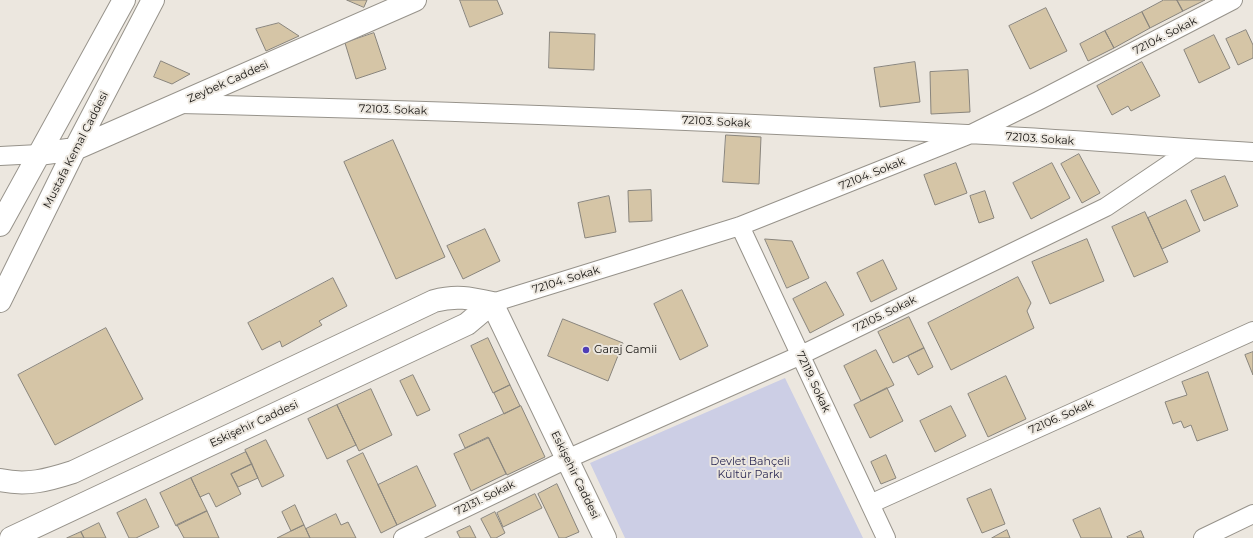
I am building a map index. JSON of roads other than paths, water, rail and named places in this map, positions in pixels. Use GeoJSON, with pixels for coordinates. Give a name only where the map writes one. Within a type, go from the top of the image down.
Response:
{"type":"FeatureCollection","features":[{"type":"Feature","properties":{"kind":"street"},"geometry":{"type":"LineString","coordinates":[[0,225],[124,0]]}},
{"type":"Feature","properties":{"kind":"street","name":"Mustafa Kemal Caddesi"},"geometry":{"type":"LineString","coordinates":[[0,301],[75,149],[153,0]]}},
{"type":"Feature","properties":{"kind":"street","name":"Zeybek Caddesi"},"geometry":{"type":"LineString","coordinates":[[39,154],[75,149],[415,0]]}},
{"type":"Feature","properties":{"kind":"street","name":"72104. Sokak"},"geometry":{"type":"LineString","coordinates":[[492,303],[740,226],[971,134],[1233,0]]}},
{"type":"Feature","properties":{"kind":"street","name":"72103. Sokak"},"geometry":{"type":"LineString","coordinates":[[179,104],[366,108],[658,119],[971,134],[1253,152]]}},
{"type":"Feature","properties":{"kind":"street","name":"72105. Sokak"},"geometry":{"type":"LineString","coordinates":[[567,459],[801,355],[1106,207],[1192,149]]}},
{"type":"Feature","properties":{"kind":"street"},"geometry":{"type":"LineString","coordinates":[[0,156],[39,154]]}},
{"type":"Feature","properties":{"kind":"street","name":"72119. Sokak"},"geometry":{"type":"LineString","coordinates":[[740,226],[886,538]]}},
{"type":"Feature","properties":{"kind":"street"},"geometry":{"type":"LineString","coordinates":[[0,480],[33,483],[73,472],[434,301],[448,297],[468,298],[492,303]]}},
{"type":"Feature","properties":{"kind":"street","name":"Eskişehir Caddesi"},"geometry":{"type":"LineString","coordinates":[[11,538],[467,324],[492,303],[605,538]]}},
{"type":"Feature","properties":{"kind":"street","name":"72106. Sokak"},"geometry":{"type":"LineString","coordinates":[[870,504],[1253,331]]}},
{"type":"Feature","properties":{"kind":"street","name":"72131. Sokak"},"geometry":{"type":"LineString","coordinates":[[403,538],[567,459]]}},
{"type":"Feature","properties":{"kind":"street"},"geometry":{"type":"LineString","coordinates":[[1204,538],[1253,514]]}},
{"type":"Feature","properties":{"kind":"place","name":"Garaj Camii"},"geometry":{"type":"Point","coordinates":[586,350]}},
{"type":"Feature","properties":{"kind":"park label","name":"Devlet Bahçeli Kültür Parkı"},"geometry":{"type":"Point","coordinates":[750,468]}}]}
